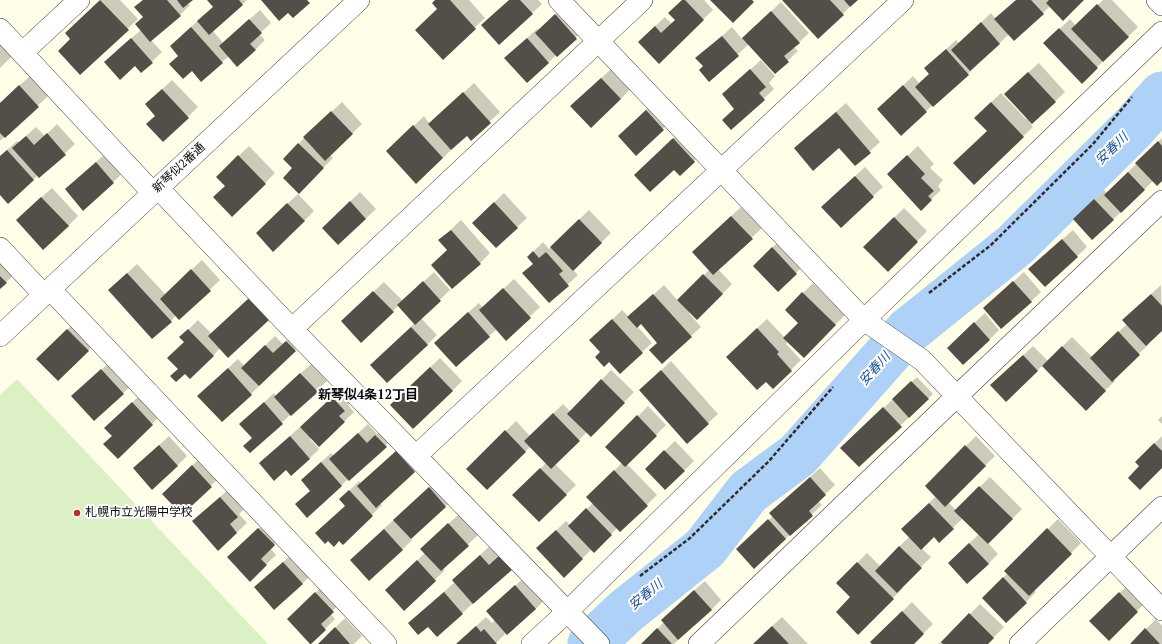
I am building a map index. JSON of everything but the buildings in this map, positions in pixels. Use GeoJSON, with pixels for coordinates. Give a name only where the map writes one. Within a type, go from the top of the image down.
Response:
{"type":"FeatureCollection","features":[{"type":"Feature","properties":{"kind":"street"},"geometry":{"type":"LineString","coordinates":[[22,53],[79,0]]}},
{"type":"Feature","properties":{"kind":"street","name":"新琴似2番通"},"geometry":{"type":"LineString","coordinates":[[0,336],[359,0]]}},
{"type":"Feature","properties":{"kind":"street"},"geometry":{"type":"LineString","coordinates":[[559,0],[864,320],[922,360],[1162,610]]}},
{"type":"Feature","properties":{"kind":"street"},"geometry":{"type":"LineString","coordinates":[[292,329],[642,0]]}},
{"type":"Feature","properties":{"kind":"street"},"geometry":{"type":"LineString","coordinates":[[416,456],[903,0]]}},
{"type":"Feature","properties":{"kind":"street"},"geometry":{"type":"LineString","coordinates":[[1157,0],[1162,5]]}},
{"type":"Feature","properties":{"kind":"street"},"geometry":{"type":"LineString","coordinates":[[0,29],[592,637]]}},
{"type":"Feature","properties":{"kind":"street"},"geometry":{"type":"LineString","coordinates":[[532,644],[567,612],[864,320],[1162,32]]}},
{"type":"Feature","properties":{"kind":"street"},"geometry":{"type":"LineString","coordinates":[[699,644],[1162,201]]}},
{"type":"Feature","properties":{"kind":"street"},"geometry":{"type":"LineString","coordinates":[[0,248],[47,292],[386,644]]}},
{"type":"Feature","properties":{"kind":"street"},"geometry":{"type":"LineString","coordinates":[[1020,644],[1162,507]]}},
{"type":"Feature","properties":{"kind":"path"},"geometry":{"type":"LineString","coordinates":[[928,294],[992,245],[1093,144],[1132,97]]}},
{"type":"Feature","properties":{"kind":"path"},"geometry":{"type":"LineString","coordinates":[[640,576],[690,538],[768,461],[836,384]]}},
{"type":"Feature","properties":{"kind":"green space","name":"札幌市立光陽中学校"},"geometry":{"type":"Polygon","coordinates":[[[17,379],[268,644],[0,644],[0,395],[17,379]]]}},
{"type":"Feature","properties":{"kind":"waterway","name":"安春川"},"geometry":{"type":"LineString","coordinates":[[591,644],[626,611],[705,548],[748,492],[798,455],[908,331],[1015,245],[1132,129],[1162,95]]}},
{"type":"Feature","properties":{"kind":"place","name":"札幌市立光陽中学校"},"geometry":{"type":"Point","coordinates":[77,513]}},
{"type":"Feature","properties":{"kind":"district","name":"新琴似4条12丁目"},"geometry":{"type":"Point","coordinates":[368,395]}}]}
